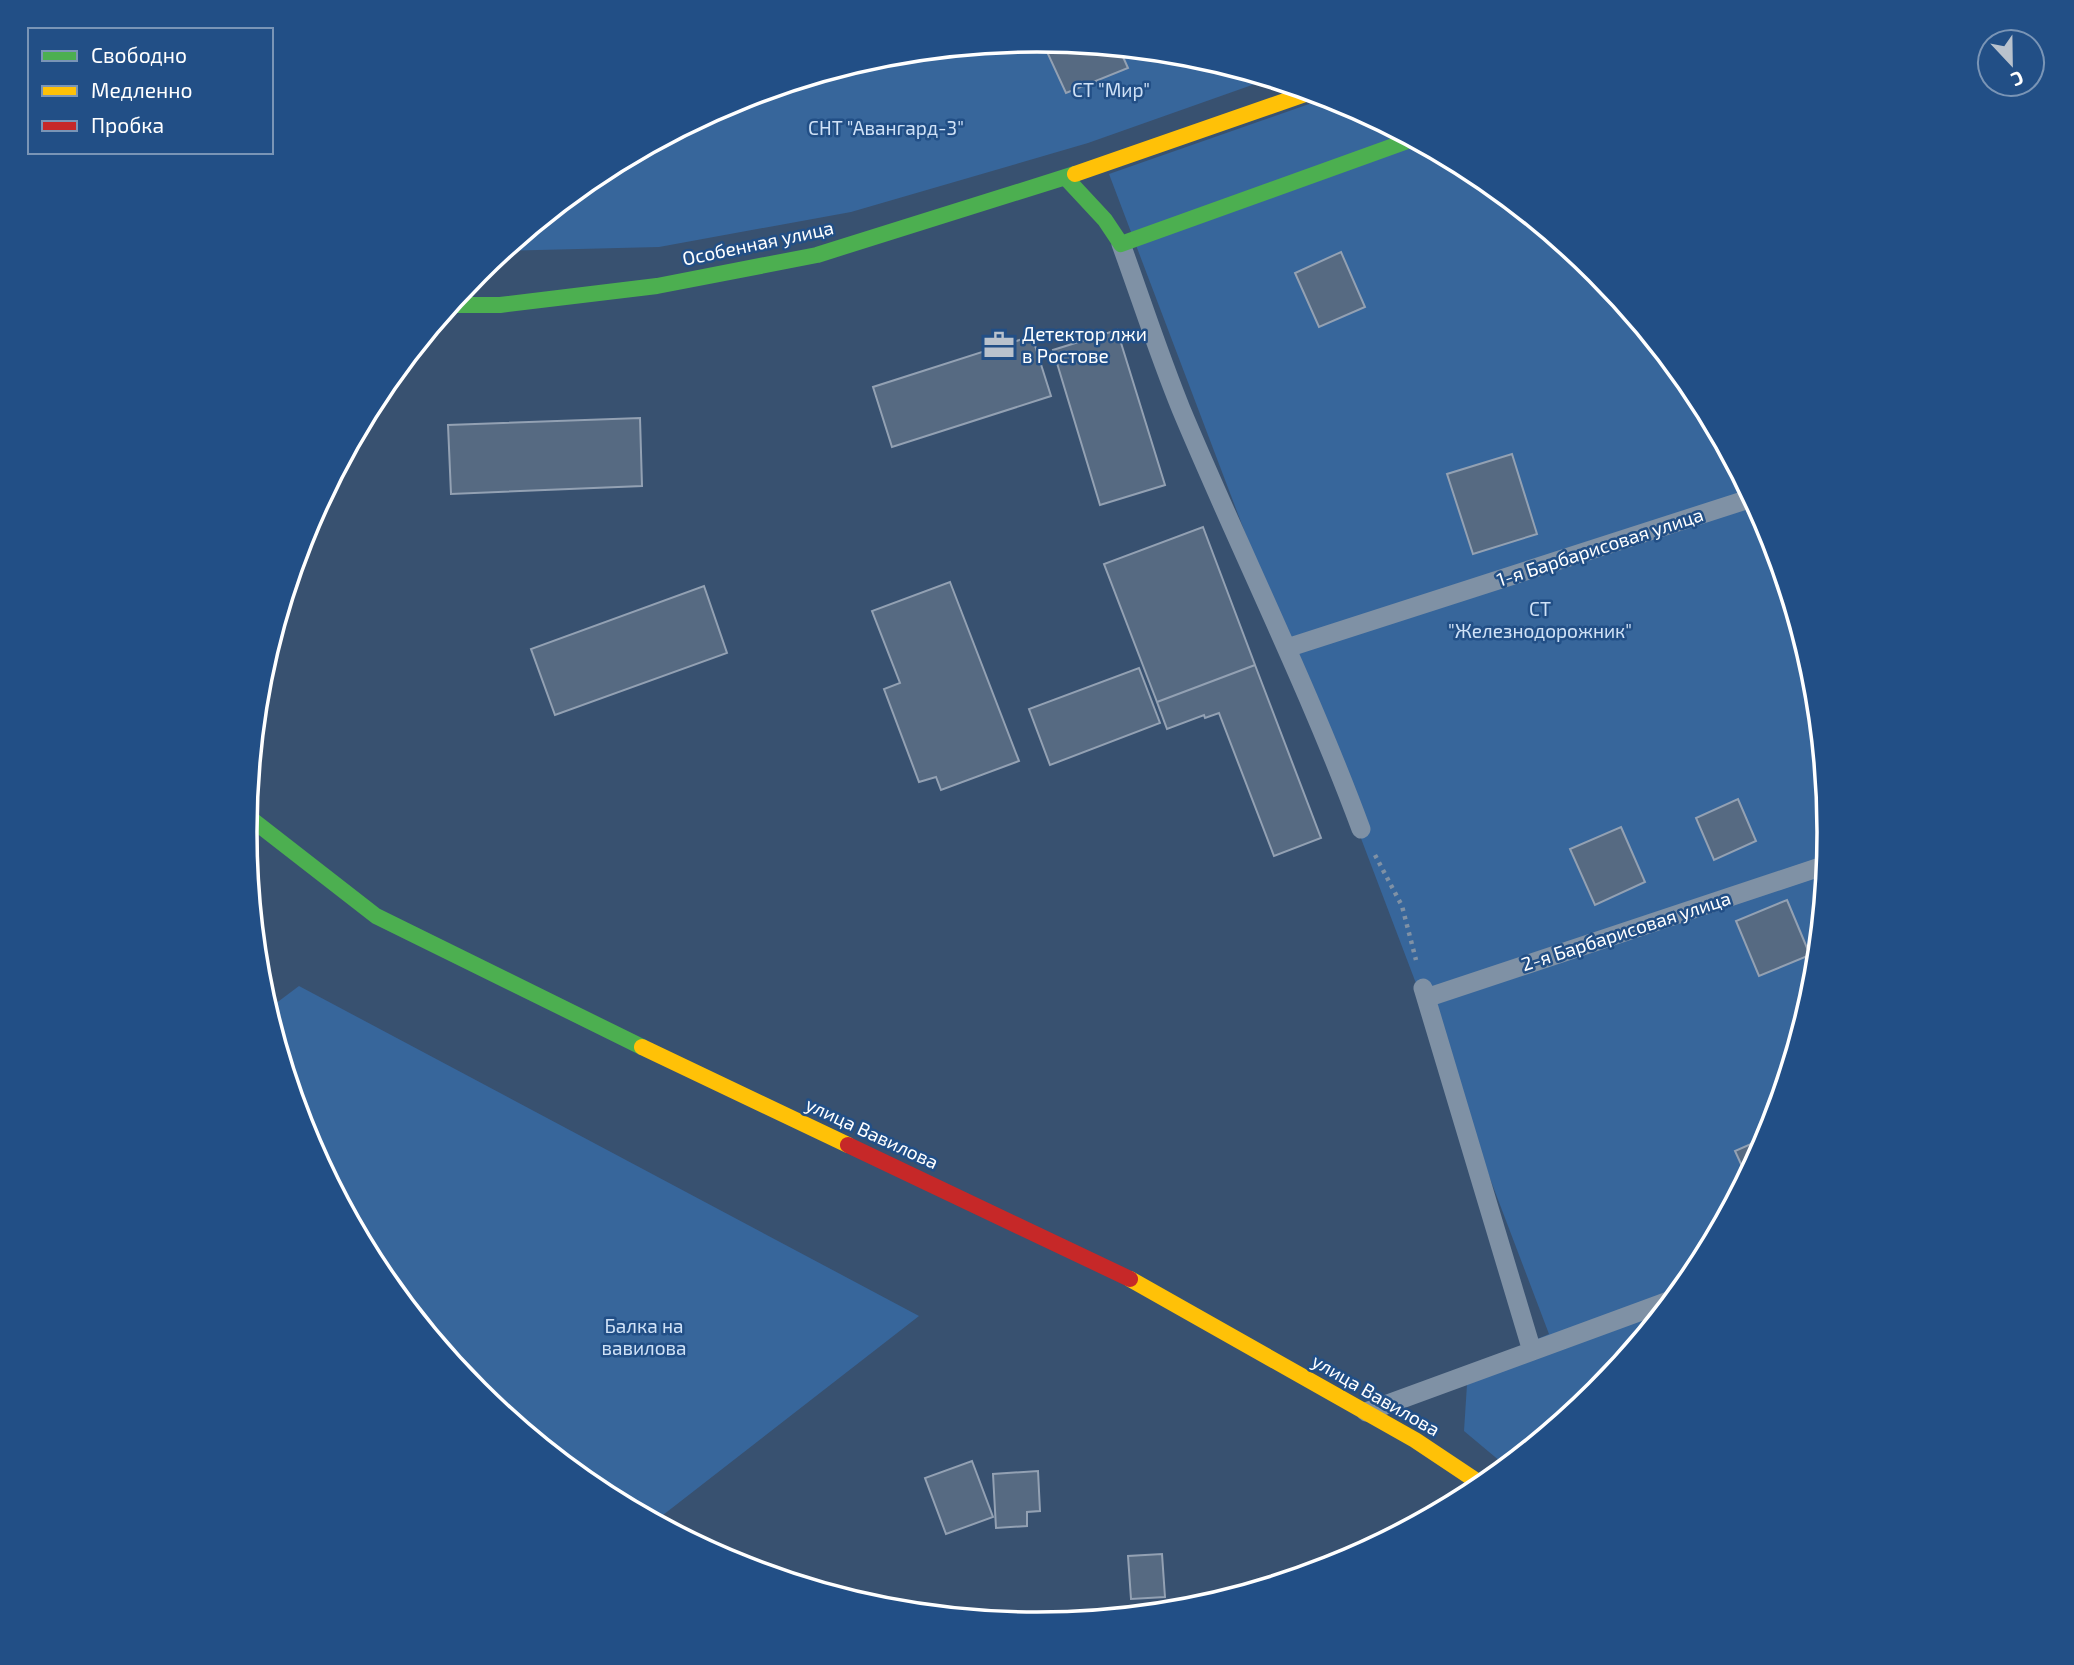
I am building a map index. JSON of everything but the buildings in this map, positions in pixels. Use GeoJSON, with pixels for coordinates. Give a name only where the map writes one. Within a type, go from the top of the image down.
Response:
{"type":"FeatureCollection","features":[{"type":"Feature","properties":{"kind":"street","name":"Особенная улица"},"geometry":{"type":"LineString","coordinates":[[463,305],[500,305],[657,286],[817,255],[1065,177],[1296,97]]}},
{"type":"Feature","properties":{"kind":"street"},"geometry":{"type":"LineString","coordinates":[[1065,177],[1105,220],[1121,244],[1401,143]]}},
{"type":"Feature","properties":{"kind":"street","name":"улица Вавилова"},"geometry":{"type":"LineString","coordinates":[[257,824],[376,916],[625,1040],[1117,1272],[1415,1440],[1473,1479]]}},
{"type":"Feature","properties":{"kind":"lane"},"geometry":{"type":"LineString","coordinates":[[1121,244],[1180,407],[1335,759],[1362,829]]}},
{"type":"Feature","properties":{"kind":"lane","name":"1-я Барбарисовая улица"},"geometry":{"type":"LineString","coordinates":[[1287,648],[1743,501]]}},
{"type":"Feature","properties":{"kind":"lane","name":"2-я Барбарисовая улица"},"geometry":{"type":"LineString","coordinates":[[1424,993],[1816,868]]}},
{"type":"Feature","properties":{"kind":"lane"},"geometry":{"type":"LineString","coordinates":[[1424,993],[1532,1352]]}},
{"type":"Feature","properties":{"kind":"lane"},"geometry":{"type":"LineString","coordinates":[[1365,1413],[1657,1305]]}},
{"type":"Feature","properties":{"kind":"path"},"geometry":{"type":"LineString","coordinates":[[1362,829],[1402,906],[1424,993]]}},
{"type":"Feature","properties":{"kind":"green space","name":"СНТ \"Авангард-3\""},"geometry":{"type":"Polygon","coordinates":[[[986,54],[1088,54],[1189,67],[1255,84],[1088,143],[851,212],[659,247],[518,251],[604,184],[692,133],[786,94],[885,67],[986,54]]]}},
{"type":"Feature","properties":{"kind":"green space","name":"СТ \"Железнодорожник\""},"geometry":{"type":"Polygon","coordinates":[[[1312,103],[1382,133],[1427,157],[1512,214],[1551,246],[1589,281],[1656,358],[1686,399],[1737,488],[1776,582],[1802,680],[1815,781],[1817,832],[1815,884],[1802,985],[1776,1083],[1737,1177],[1686,1266],[1656,1307],[1589,1384],[1551,1419],[1499,1460],[1464,1431],[1468,1369],[1549,1334],[1109,174],[1312,103]]]}},
{"type":"Feature","properties":{"kind":"green space","name":"Балка на вавилова"},"geometry":{"type":"Polygon","coordinates":[[[299,986],[919,1316],[662,1516],[604,1481],[523,1419],[485,1384],[418,1307],[388,1266],[337,1177],[298,1083],[276,1003],[299,986]]]}},
{"type":"Feature","properties":{"kind":"traffic: fast"},"geometry":{"type":"LineString","coordinates":[[1065,177],[1105,220],[1121,244],[1401,143]]}},
{"type":"Feature","properties":{"kind":"traffic: fast"},"geometry":{"type":"LineString","coordinates":[[463,305],[500,305],[657,286],[817,255],[1075,174]]}},
{"type":"Feature","properties":{"kind":"traffic: fast"},"geometry":{"type":"LineString","coordinates":[[257,824],[376,916],[642,1047]]}},
{"type":"Feature","properties":{"kind":"traffic: slow"},"geometry":{"type":"LineString","coordinates":[[1075,174],[1296,97]]}},
{"type":"Feature","properties":{"kind":"traffic: slow"},"geometry":{"type":"LineString","coordinates":[[642,1047],[848,1145]]}},
{"type":"Feature","properties":{"kind":"traffic: slow"},"geometry":{"type":"LineString","coordinates":[[1130,1279],[1415,1440],[1473,1479]]}},
{"type":"Feature","properties":{"kind":"traffic: jam"},"geometry":{"type":"LineString","coordinates":[[848,1145],[1130,1279]]}},
{"type":"Feature","properties":{"kind":"place","name":"Детектор лжи в Ростове"},"geometry":{"type":"Point","coordinates":[999,345]}},
{"type":"Feature","properties":{"kind":"park label","name":"СТ \"Мир\""},"geometry":{"type":"Point","coordinates":[1111,90]}}]}
